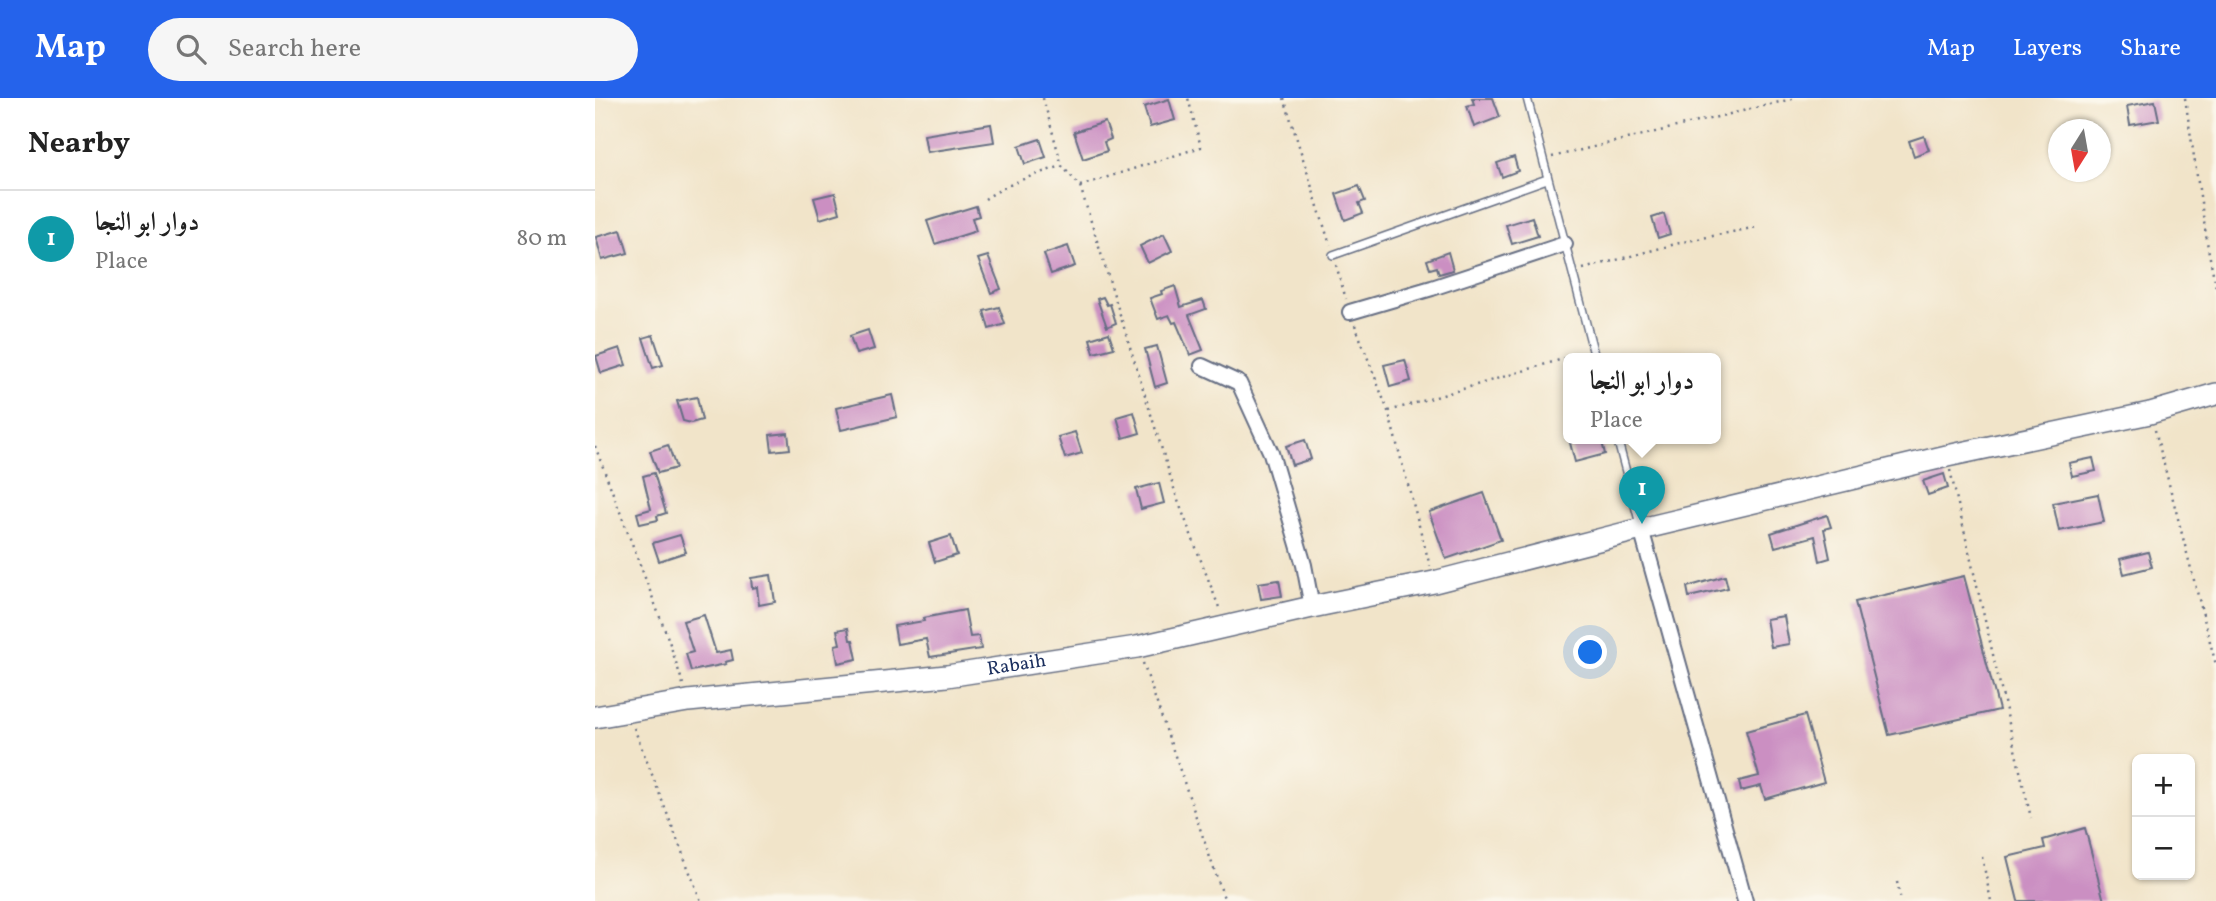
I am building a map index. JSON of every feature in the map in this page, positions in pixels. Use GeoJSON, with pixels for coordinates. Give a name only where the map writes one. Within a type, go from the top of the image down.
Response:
{"type":"FeatureCollection","features":[{"type":"Feature","properties":{"kind":"street"},"geometry":{"type":"LineString","coordinates":[[1350,312],[1565,244]]}},
{"type":"Feature","properties":{"kind":"street"},"geometry":{"type":"LineString","coordinates":[[1202,366],[1239,383],[1271,453],[1304,565],[1312,607]]}},
{"type":"Feature","properties":{"kind":"street","name":"Rabaih"},"geometry":{"type":"LineString","coordinates":[[595,717],[688,701],[947,676],[1137,647],[1434,582],[1641,529],[1947,456],[2150,413],[2216,394]]}},
{"type":"Feature","properties":{"kind":"street"},"geometry":{"type":"LineString","coordinates":[[1641,529],[1745,901]]}},
{"type":"Feature","properties":{"kind":"lane"},"geometry":{"type":"LineString","coordinates":[[1527,98],[1594,353]]}},
{"type":"Feature","properties":{"kind":"lane"},"geometry":{"type":"LineString","coordinates":[[1333,255],[1548,179]]}},
{"type":"Feature","properties":{"kind":"lane"},"geometry":{"type":"LineString","coordinates":[[1619,444],[1641,529]]}},
{"type":"Feature","properties":{"kind":"path"},"geometry":{"type":"LineString","coordinates":[[1043,98],[1062,166],[1080,186],[1177,498],[1226,626]]}},
{"type":"Feature","properties":{"kind":"path"},"geometry":{"type":"LineString","coordinates":[[1080,186],[1201,147],[1188,98]]}},
{"type":"Feature","properties":{"kind":"path"},"geometry":{"type":"LineString","coordinates":[[1284,98],[1350,312],[1388,411],[1434,582]]}},
{"type":"Feature","properties":{"kind":"path"},"geometry":{"type":"LineString","coordinates":[[1542,160],[1797,98]]}},
{"type":"Feature","properties":{"kind":"path"},"geometry":{"type":"LineString","coordinates":[[2185,98],[2216,288]]}},
{"type":"Feature","properties":{"kind":"path"},"geometry":{"type":"LineString","coordinates":[[985,199],[996,191],[1038,173],[1062,166]]}},
{"type":"Feature","properties":{"kind":"path"},"geometry":{"type":"LineString","coordinates":[[1573,272],[1683,242],[1756,227]]}},
{"type":"Feature","properties":{"kind":"path"},"geometry":{"type":"LineString","coordinates":[[1388,411],[1563,363]]}},
{"type":"Feature","properties":{"kind":"path"},"geometry":{"type":"LineString","coordinates":[[2150,413],[2216,665]]}},
{"type":"Feature","properties":{"kind":"path"},"geometry":{"type":"LineString","coordinates":[[595,446],[665,628],[688,701]]}},
{"type":"Feature","properties":{"kind":"path"},"geometry":{"type":"LineString","coordinates":[[1947,456],[2031,818]]}},
{"type":"Feature","properties":{"kind":"path"},"geometry":{"type":"LineString","coordinates":[[1137,647],[1225,901]]}},
{"type":"Feature","properties":{"kind":"path"},"geometry":{"type":"LineString","coordinates":[[627,712],[701,901]]}},
{"type":"Feature","properties":{"kind":"path"},"geometry":{"type":"LineString","coordinates":[[1982,857],[1991,901]]}},
{"type":"Feature","properties":{"kind":"path"},"geometry":{"type":"LineString","coordinates":[[1896,882],[1902,901]]}},
{"type":"Feature","properties":{"kind":"building"},"geometry":{"type":"Polygon","coordinates":[[[1472,98],[1493,98],[1500,117],[1474,127],[1467,106],[1474,104],[1472,98]]]}},
{"type":"Feature","properties":{"kind":"building"},"geometry":{"type":"Polygon","coordinates":[[[1169,99],[1175,120],[1150,127],[1144,107],[1169,99]]]}},
{"type":"Feature","properties":{"kind":"building"},"geometry":{"type":"Polygon","coordinates":[[[2155,101],[2159,120],[2130,125],[2127,106],[2155,101]]]}},
{"type":"Feature","properties":{"kind":"building"},"geometry":{"type":"Polygon","coordinates":[[[1105,122],[1111,139],[1104,142],[1107,151],[1083,159],[1074,132],[1105,122]]]}},
{"type":"Feature","properties":{"kind":"building"},"geometry":{"type":"Polygon","coordinates":[[[991,124],[994,142],[927,152],[924,135],[991,124]]]}},
{"type":"Feature","properties":{"kind":"building"},"geometry":{"type":"Polygon","coordinates":[[[1924,136],[1929,150],[1914,156],[1909,141],[1924,136]]]}},
{"type":"Feature","properties":{"kind":"building"},"geometry":{"type":"Polygon","coordinates":[[[1040,139],[1046,157],[1025,164],[1019,146],[1040,139]]]}},
{"type":"Feature","properties":{"kind":"building"},"geometry":{"type":"Polygon","coordinates":[[[1514,157],[1518,171],[1502,177],[1497,163],[1514,157]]]}},
{"type":"Feature","properties":{"kind":"building"},"geometry":{"type":"Polygon","coordinates":[[[1359,186],[1365,201],[1359,203],[1363,213],[1345,220],[1336,194],[1359,186]]]}},
{"type":"Feature","properties":{"kind":"building"},"geometry":{"type":"Polygon","coordinates":[[[835,193],[840,213],[820,219],[814,198],[835,193]]]}},
{"type":"Feature","properties":{"kind":"building"},"geometry":{"type":"Polygon","coordinates":[[[976,206],[979,216],[972,218],[976,231],[935,244],[927,221],[976,206]]]}},
{"type":"Feature","properties":{"kind":"building"},"geometry":{"type":"Polygon","coordinates":[[[1664,214],[1670,234],[1658,238],[1652,218],[1664,214]]]}},
{"type":"Feature","properties":{"kind":"building"},"geometry":{"type":"Polygon","coordinates":[[[1532,217],[1538,236],[1512,244],[1506,225],[1532,217]]]}},
{"type":"Feature","properties":{"kind":"building"},"geometry":{"type":"Polygon","coordinates":[[[621,230],[628,253],[602,260],[596,237],[621,230]]]}},
{"type":"Feature","properties":{"kind":"building"},"geometry":{"type":"Polygon","coordinates":[[[1164,234],[1172,251],[1148,263],[1140,246],[1164,234]]]}},
{"type":"Feature","properties":{"kind":"building"},"geometry":{"type":"Polygon","coordinates":[[[1068,246],[1075,266],[1051,274],[1044,254],[1068,246]]]}},
{"type":"Feature","properties":{"kind":"building"},"geometry":{"type":"Polygon","coordinates":[[[1448,252],[1453,270],[1439,274],[1437,267],[1430,269],[1427,260],[1448,252]]]}},
{"type":"Feature","properties":{"kind":"building"},"geometry":{"type":"Polygon","coordinates":[[[988,256],[1001,289],[991,293],[978,259],[988,256]]]}},
{"type":"Feature","properties":{"kind":"building"},"geometry":{"type":"Polygon","coordinates":[[[1175,286],[1181,307],[1203,300],[1206,309],[1189,315],[1203,350],[1190,355],[1176,322],[1173,323],[1169,315],[1158,319],[1150,298],[1175,286]]]}},
{"type":"Feature","properties":{"kind":"building"},"geometry":{"type":"Polygon","coordinates":[[[1103,297],[1107,305],[1110,304],[1116,323],[1107,327],[1097,299],[1103,297]]]}},
{"type":"Feature","properties":{"kind":"building"},"geometry":{"type":"Polygon","coordinates":[[[999,307],[1005,324],[989,329],[984,311],[999,307]]]}},
{"type":"Feature","properties":{"kind":"building"},"geometry":{"type":"Polygon","coordinates":[[[868,330],[874,349],[856,354],[850,336],[868,330]]]}},
{"type":"Feature","properties":{"kind":"building"},"geometry":{"type":"Polygon","coordinates":[[[1109,333],[1114,348],[1094,353],[1090,339],[1109,333]]]}},
{"type":"Feature","properties":{"kind":"building"},"geometry":{"type":"Polygon","coordinates":[[[653,335],[663,365],[653,368],[643,338],[653,335]]]}},
{"type":"Feature","properties":{"kind":"building"},"geometry":{"type":"Polygon","coordinates":[[[1157,346],[1167,383],[1155,387],[1145,349],[1157,346]]]}},
{"type":"Feature","properties":{"kind":"building"},"geometry":{"type":"Polygon","coordinates":[[[620,348],[626,365],[601,373],[596,356],[620,348]]]}},
{"type":"Feature","properties":{"kind":"building"},"geometry":{"type":"Polygon","coordinates":[[[1405,360],[1411,381],[1390,387],[1384,365],[1405,360]]]}},
{"type":"Feature","properties":{"kind":"building"},"geometry":{"type":"Polygon","coordinates":[[[892,395],[897,417],[841,430],[836,408],[892,395]]]}},
{"type":"Feature","properties":{"kind":"building"},"geometry":{"type":"Polygon","coordinates":[[[697,397],[702,420],[691,423],[683,421],[677,401],[697,397]]]}},
{"type":"Feature","properties":{"kind":"building"},"geometry":{"type":"Polygon","coordinates":[[[1134,412],[1140,433],[1123,438],[1117,417],[1134,412]]]}},
{"type":"Feature","properties":{"kind":"building"},"geometry":{"type":"Polygon","coordinates":[[[1075,432],[1082,453],[1065,458],[1058,437],[1075,432]]]}},
{"type":"Feature","properties":{"kind":"building"},"geometry":{"type":"Polygon","coordinates":[[[788,433],[790,449],[772,451],[770,435],[788,433]]]}},
{"type":"Feature","properties":{"kind":"building"},"geometry":{"type":"Polygon","coordinates":[[[1305,440],[1311,459],[1292,465],[1286,446],[1305,440]]]}},
{"type":"Feature","properties":{"kind":"building"},"geometry":{"type":"Polygon","coordinates":[[[1570,444],[1602,444],[1605,454],[1575,462],[1570,444]]]}},
{"type":"Feature","properties":{"kind":"building"},"geometry":{"type":"Polygon","coordinates":[[[668,445],[676,468],[658,473],[650,451],[668,445]]]}},
{"type":"Feature","properties":{"kind":"building"},"geometry":{"type":"Polygon","coordinates":[[[2093,458],[2096,471],[2072,476],[2069,463],[2093,458]]]}},
{"type":"Feature","properties":{"kind":"building"},"geometry":{"type":"Polygon","coordinates":[[[654,473],[666,513],[657,516],[658,520],[640,524],[637,513],[651,509],[643,476],[654,473]]]}},
{"type":"Feature","properties":{"kind":"building"},"geometry":{"type":"Polygon","coordinates":[[[1944,474],[1948,488],[1928,495],[1923,481],[1944,474]]]}},
{"type":"Feature","properties":{"kind":"building"},"geometry":{"type":"Polygon","coordinates":[[[1159,483],[1164,503],[1141,509],[1136,489],[1159,483]]]}},
{"type":"Feature","properties":{"kind":"building"},"geometry":{"type":"Polygon","coordinates":[[[1484,493],[1501,540],[1446,559],[1429,512],[1484,493]]]}},
{"type":"Feature","properties":{"kind":"building"},"geometry":{"type":"Polygon","coordinates":[[[2098,494],[2104,522],[2059,531],[2053,503],[2098,494]]]}},
{"type":"Feature","properties":{"kind":"building"},"geometry":{"type":"Polygon","coordinates":[[[1827,515],[1831,527],[1824,529],[1830,558],[1820,561],[1815,536],[1775,547],[1771,533],[1827,515]]]}},
{"type":"Feature","properties":{"kind":"building"},"geometry":{"type":"Polygon","coordinates":[[[680,535],[686,552],[659,561],[653,543],[680,535]]]}},
{"type":"Feature","properties":{"kind":"building"},"geometry":{"type":"Polygon","coordinates":[[[951,536],[957,555],[935,562],[929,543],[951,536]]]}},
{"type":"Feature","properties":{"kind":"building"},"geometry":{"type":"Polygon","coordinates":[[[2148,552],[2152,567],[2124,574],[2120,559],[2148,552]]]}},
{"type":"Feature","properties":{"kind":"building"},"geometry":{"type":"Polygon","coordinates":[[[771,575],[775,602],[759,605],[757,587],[752,588],[751,578],[771,575]]]}},
{"type":"Feature","properties":{"kind":"building"},"geometry":{"type":"Polygon","coordinates":[[[1725,576],[1728,588],[1689,597],[1687,587],[1725,576]]]}},
{"type":"Feature","properties":{"kind":"building"},"geometry":{"type":"Polygon","coordinates":[[[1964,576],[1999,710],[1889,735],[1855,602],[1964,576]]]}},
{"type":"Feature","properties":{"kind":"building"},"geometry":{"type":"Polygon","coordinates":[[[1279,580],[1282,596],[1261,599],[1258,583],[1279,580]]]}},
{"type":"Feature","properties":{"kind":"building"},"geometry":{"type":"Polygon","coordinates":[[[965,610],[970,637],[979,636],[981,649],[930,657],[926,639],[897,644],[894,626],[965,610]]]}},
{"type":"Feature","properties":{"kind":"building"},"geometry":{"type":"Polygon","coordinates":[[[704,615],[716,653],[731,650],[733,660],[691,671],[686,654],[693,652],[683,621],[704,615]]]}},
{"type":"Feature","properties":{"kind":"building"},"geometry":{"type":"Polygon","coordinates":[[[1784,616],[1789,644],[1771,647],[1766,619],[1784,616]]]}},
{"type":"Feature","properties":{"kind":"building"},"geometry":{"type":"Polygon","coordinates":[[[848,628],[857,659],[838,663],[835,645],[840,644],[837,630],[848,628]]]}},
{"type":"Feature","properties":{"kind":"building"},"geometry":{"type":"Polygon","coordinates":[[[1805,715],[1824,782],[1765,799],[1761,786],[1741,791],[1739,781],[1759,776],[1746,731],[1805,715]]]}},
{"type":"Feature","properties":{"kind":"building"},"geometry":{"type":"Polygon","coordinates":[[[2085,828],[2104,901],[2018,901],[2007,857],[2045,848],[2043,840],[2085,828]]]}},
{"type":"Feature","properties":{"kind":"place","name":"دوار ابو النجا"},"geometry":{"type":"Point","coordinates":[1642,524]}}]}
